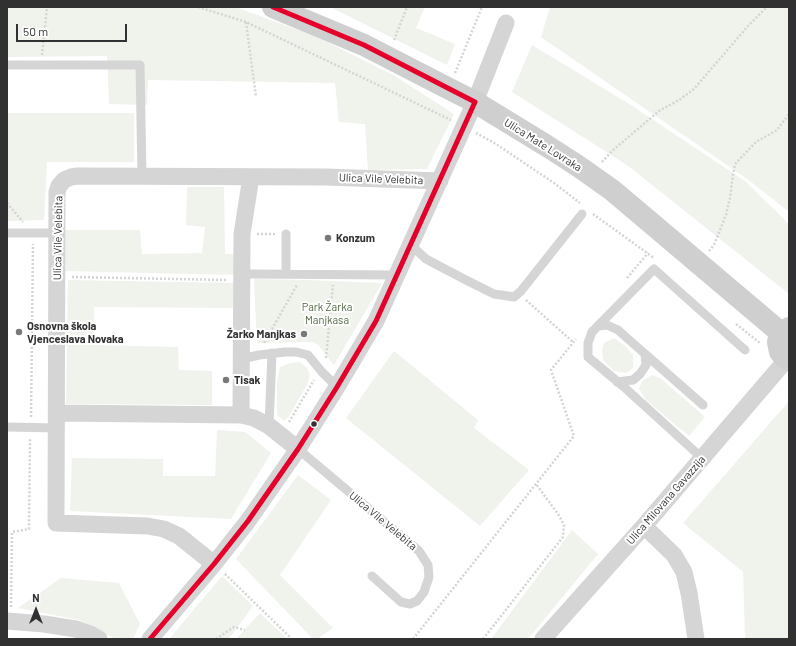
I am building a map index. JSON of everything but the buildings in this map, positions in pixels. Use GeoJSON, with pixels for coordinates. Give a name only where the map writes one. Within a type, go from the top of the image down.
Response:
{"type":"FeatureCollection","features":[{"type":"Feature","properties":{"kind":"street","name":"Ulica Mate Lovraka"},"geometry":{"type":"LineString","coordinates":[[273,7],[364,46],[475,102],[578,166],[612,190],[785,330]]}},
{"type":"Feature","properties":{"kind":"street","name":"Ulica Vile Velebita"},"geometry":{"type":"LineString","coordinates":[[150,639],[214,564],[248,521],[298,449],[376,321],[475,102],[506,23]]}},
{"type":"Feature","properties":{"kind":"street","name":"Ulica Vile Velebita"},"geometry":{"type":"LineString","coordinates":[[214,564],[179,536],[164,529],[147,526],[56,523],[57,192],[60,186],[64,180],[78,176],[326,177],[440,180]]}},
{"type":"Feature","properties":{"kind":"street"},"geometry":{"type":"LineString","coordinates":[[241,415],[246,277],[242,234],[251,177]]}},
{"type":"Feature","properties":{"kind":"street"},"geometry":{"type":"LineString","coordinates":[[785,330],[778,342],[778,347],[780,352],[787,360]]}},
{"type":"Feature","properties":{"kind":"street","name":"Ulica Milovana Gavazzija"},"geometry":{"type":"LineString","coordinates":[[543,639],[644,526],[787,360]]}},
{"type":"Feature","properties":{"kind":"street","name":"Ulica Vile Velebita"},"geometry":{"type":"LineString","coordinates":[[57,420],[241,415],[254,418],[269,426],[298,449]]}},
{"type":"Feature","properties":{"kind":"street"},"geometry":{"type":"LineString","coordinates":[[644,526],[674,555],[684,572],[689,592],[696,639]]}},
{"type":"Feature","properties":{"kind":"street"},"geometry":{"type":"LineString","coordinates":[[9,622],[76,628],[99,639]]}},
{"type":"Feature","properties":{"kind":"lane"},"geometry":{"type":"LineString","coordinates":[[7,65],[140,65],[142,177]]}},
{"type":"Feature","properties":{"kind":"lane"},"geometry":{"type":"LineString","coordinates":[[411,245],[426,259],[494,294],[514,297],[521,291],[585,210]]}},
{"type":"Feature","properties":{"kind":"lane"},"geometry":{"type":"LineString","coordinates":[[7,233],[57,232]]}},
{"type":"Feature","properties":{"kind":"lane"},"geometry":{"type":"LineString","coordinates":[[286,234],[286,274]]}},
{"type":"Feature","properties":{"kind":"lane"},"geometry":{"type":"LineString","coordinates":[[702,458],[588,358],[588,343],[592,332],[654,269],[745,350]]}},
{"type":"Feature","properties":{"kind":"lane"},"geometry":{"type":"LineString","coordinates":[[246,277],[286,274],[396,275]]}},
{"type":"Feature","properties":{"kind":"lane"},"geometry":{"type":"LineString","coordinates":[[598,326],[607,325],[618,330],[703,404]]}},
{"type":"Feature","properties":{"kind":"lane"},"geometry":{"type":"LineString","coordinates":[[242,359],[272,353],[296,352],[308,355],[337,387]]}},
{"type":"Feature","properties":{"kind":"lane"},"geometry":{"type":"LineString","coordinates":[[269,426],[272,353]]}},
{"type":"Feature","properties":{"kind":"lane"},"geometry":{"type":"LineString","coordinates":[[617,382],[633,380],[640,374],[646,365],[645,354]]}},
{"type":"Feature","properties":{"kind":"lane","name":"Ulica Vile Velebita"},"geometry":{"type":"LineString","coordinates":[[7,427],[30,428],[57,420]]}},
{"type":"Feature","properties":{"kind":"lane","name":"Ulica Vile Velebita"},"geometry":{"type":"LineString","coordinates":[[298,449],[420,551],[428,565],[429,576],[424,592],[417,601],[410,604],[401,602],[372,576]]}},
{"type":"Feature","properties":{"kind":"path"},"geometry":{"type":"LineString","coordinates":[[41,65],[47,7]]}},
{"type":"Feature","properties":{"kind":"path"},"geometry":{"type":"LineString","coordinates":[[198,7],[246,22],[464,126],[496,144],[547,178],[585,210],[660,263]]}},
{"type":"Feature","properties":{"kind":"path"},"geometry":{"type":"LineString","coordinates":[[393,42],[407,7]]}},
{"type":"Feature","properties":{"kind":"path"},"geometry":{"type":"LineString","coordinates":[[455,73],[482,7]]}},
{"type":"Feature","properties":{"kind":"path"},"geometry":{"type":"LineString","coordinates":[[599,165],[612,151],[659,111],[679,100],[694,89],[748,26],[767,7]]}},
{"type":"Feature","properties":{"kind":"path"},"geometry":{"type":"LineString","coordinates":[[246,22],[256,96]]}},
{"type":"Feature","properties":{"kind":"path"},"geometry":{"type":"LineString","coordinates":[[708,252],[714,245],[726,215],[735,164],[756,142],[777,130],[789,114]]}},
{"type":"Feature","properties":{"kind":"path"},"geometry":{"type":"LineString","coordinates":[[7,203],[33,233],[29,529],[12,532],[9,622]]}},
{"type":"Feature","properties":{"kind":"path"},"geometry":{"type":"LineString","coordinates":[[242,234],[286,234]]}},
{"type":"Feature","properties":{"kind":"path"},"geometry":{"type":"LineString","coordinates":[[263,346],[303,274]]}},
{"type":"Feature","properties":{"kind":"path"},"geometry":{"type":"LineString","coordinates":[[326,358],[334,274]]}},
{"type":"Feature","properties":{"kind":"path"},"geometry":{"type":"LineString","coordinates":[[57,277],[246,277]]}},
{"type":"Feature","properties":{"kind":"path"},"geometry":{"type":"LineString","coordinates":[[518,294],[573,342]]}},
{"type":"Feature","properties":{"kind":"path"},"geometry":{"type":"LineString","coordinates":[[734,323],[787,360]]}},
{"type":"Feature","properties":{"kind":"path"},"geometry":{"type":"LineString","coordinates":[[286,427],[315,379]]}},
{"type":"Feature","properties":{"kind":"path"},"geometry":{"type":"LineString","coordinates":[[413,639],[574,436]]}},
{"type":"Feature","properties":{"kind":"path"},"geometry":{"type":"LineString","coordinates":[[483,639],[563,537],[564,525],[558,514],[536,484]]}},
{"type":"Feature","properties":{"kind":"path"},"geometry":{"type":"LineString","coordinates":[[214,564],[292,639]]}},
{"type":"Feature","properties":{"kind":"path"},"geometry":{"type":"LineString","coordinates":[[216,639],[234,627],[245,630]]}},
{"type":"Feature","properties":{"kind":"green space"},"geometry":{"type":"Polygon","coordinates":[[[7,7],[235,7],[315,36],[395,76],[454,114],[427,169],[368,170],[365,124],[339,122],[335,83],[148,80],[147,105],[109,104],[107,56],[7,57],[7,7]]]}},
{"type":"Feature","properties":{"kind":"green space"},"geometry":{"type":"Polygon","coordinates":[[[330,7],[425,7],[416,28],[455,44],[447,65],[330,7]]]}},
{"type":"Feature","properties":{"kind":"green space"},"geometry":{"type":"Polygon","coordinates":[[[550,7],[789,7],[789,212],[750,181],[541,37],[550,7]]]}},
{"type":"Feature","properties":{"kind":"green space"},"geometry":{"type":"Polygon","coordinates":[[[532,45],[631,105],[745,181],[789,224],[789,294],[627,165],[512,92],[532,45]]]}},
{"type":"Feature","properties":{"kind":"green space"},"geometry":{"type":"Polygon","coordinates":[[[7,113],[134,113],[134,162],[47,162],[44,220],[7,221],[7,113]]]}},
{"type":"Feature","properties":{"kind":"green space"},"geometry":{"type":"Polygon","coordinates":[[[187,187],[224,187],[225,254],[236,254],[237,275],[63,271],[65,230],[140,230],[142,254],[202,253],[205,227],[186,225],[187,187]]]}},
{"type":"Feature","properties":{"kind":"green space","name":"Park Žarka Manjkasa"},"geometry":{"type":"Polygon","coordinates":[[[254,279],[382,283],[334,365],[318,345],[313,342],[257,343],[254,279]]]}},
{"type":"Feature","properties":{"kind":"green space"},"geometry":{"type":"Polygon","coordinates":[[[68,280],[234,283],[233,308],[94,307],[94,345],[178,347],[179,370],[212,371],[212,405],[66,404],[68,280]]]}},
{"type":"Feature","properties":{"kind":"green space"},"geometry":{"type":"Polygon","coordinates":[[[614,338],[625,346],[633,355],[633,368],[626,373],[614,371],[603,360],[602,350],[604,343],[614,338]]]}},
{"type":"Feature","properties":{"kind":"green space"},"geometry":{"type":"Polygon","coordinates":[[[394,351],[478,420],[474,428],[529,470],[480,526],[346,418],[394,351]]]}},
{"type":"Feature","properties":{"kind":"green space"},"geometry":{"type":"Polygon","coordinates":[[[300,362],[307,368],[310,374],[308,383],[289,416],[284,421],[277,415],[277,382],[280,367],[290,363],[300,362]]]}},
{"type":"Feature","properties":{"kind":"green space"},"geometry":{"type":"Polygon","coordinates":[[[652,375],[660,378],[705,417],[689,436],[646,400],[639,389],[642,381],[652,375]]]}},
{"type":"Feature","properties":{"kind":"green space"},"geometry":{"type":"Polygon","coordinates":[[[789,401],[789,639],[745,639],[743,572],[683,523],[789,401]]]}},
{"type":"Feature","properties":{"kind":"green space"},"geometry":{"type":"Polygon","coordinates":[[[217,430],[245,432],[271,453],[231,519],[70,511],[72,458],[163,459],[163,476],[215,476],[217,430]]]}},
{"type":"Feature","properties":{"kind":"green space"},"geometry":{"type":"Polygon","coordinates":[[[298,475],[331,500],[280,575],[333,628],[317,639],[313,639],[236,559],[298,475]]]}},
{"type":"Feature","properties":{"kind":"green space"},"geometry":{"type":"Polygon","coordinates":[[[572,530],[598,554],[528,639],[491,639],[572,530]]]}},
{"type":"Feature","properties":{"kind":"green space"},"geometry":{"type":"Polygon","coordinates":[[[222,576],[253,606],[229,639],[169,639],[222,576]]]}},
{"type":"Feature","properties":{"kind":"green space"},"geometry":{"type":"Polygon","coordinates":[[[61,578],[119,583],[140,624],[133,639],[115,639],[79,620],[18,608],[61,578]]]}},
{"type":"Feature","properties":{"kind":"green space"},"geometry":{"type":"Polygon","coordinates":[[[260,613],[287,639],[236,639],[260,613]]]}},
{"type":"Feature","properties":{"kind":"transit line"},"geometry":{"type":"LineString","coordinates":[[273,7],[364,45],[475,102]]}},
{"type":"Feature","properties":{"kind":"transit line"},"geometry":{"type":"LineString","coordinates":[[150,639],[214,564],[248,521],[298,449],[337,387],[376,321],[475,102]]}},
{"type":"Feature","properties":{"kind":"place","name":"Konzum"},"geometry":{"type":"Point","coordinates":[328,238]}},
{"type":"Feature","properties":{"kind":"place","name":"Osnovna škola Vjenceslava Novaka"},"geometry":{"type":"Point","coordinates":[19,332]}},
{"type":"Feature","properties":{"kind":"place","name":"Žarko Manjkas"},"geometry":{"type":"Point","coordinates":[304,334]}},
{"type":"Feature","properties":{"kind":"place","name":"Tisak"},"geometry":{"type":"Point","coordinates":[226,380]}}]}
